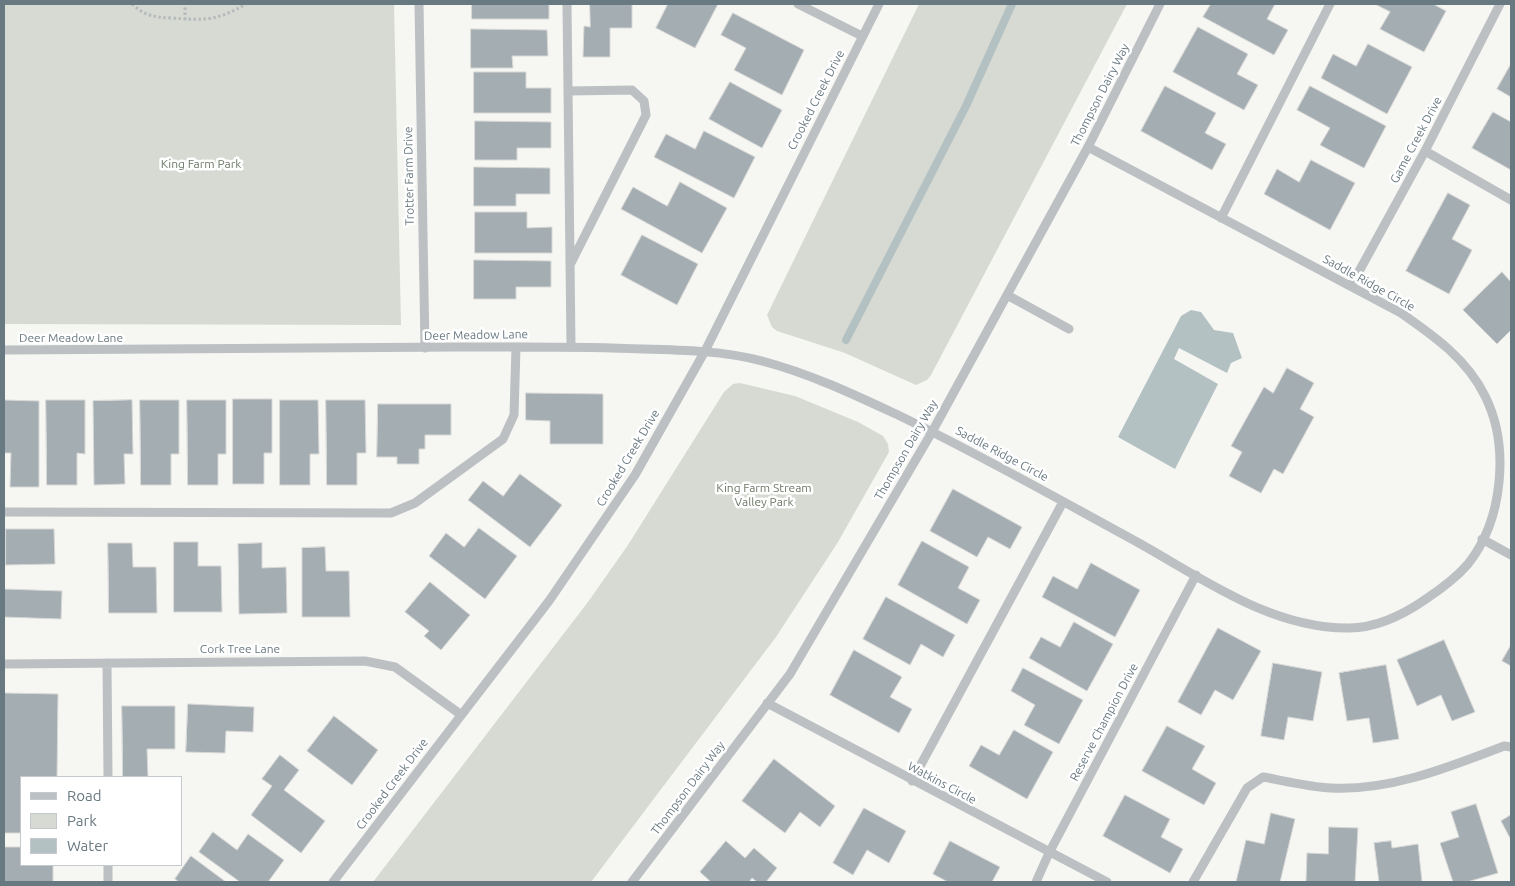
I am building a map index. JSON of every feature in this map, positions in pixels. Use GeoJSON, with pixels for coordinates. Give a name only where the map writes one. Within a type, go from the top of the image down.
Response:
{"type":"FeatureCollection","features":[{"type":"Feature","properties":{"kind":"street","name":"Trotter Farm Drive"},"geometry":{"type":"LineString","coordinates":[[419,4],[424,348]]}},
{"type":"Feature","properties":{"kind":"street"},"geometry":{"type":"LineString","coordinates":[[567,4],[571,346]]}},
{"type":"Feature","properties":{"kind":"street"},"geometry":{"type":"LineString","coordinates":[[798,4],[862,36]]}},
{"type":"Feature","properties":{"kind":"street","name":"Crooked Creek Drive"},"geometry":{"type":"LineString","coordinates":[[333,882],[578,561],[635,475],[705,351],[879,4]]}},
{"type":"Feature","properties":{"kind":"street","name":"Thompson Dairy Way"},"geometry":{"type":"LineString","coordinates":[[632,882],[790,674],[932,432],[1088,147],[1160,4]]}},
{"type":"Feature","properties":{"kind":"street"},"geometry":{"type":"LineString","coordinates":[[1222,218],[1330,4]]}},
{"type":"Feature","properties":{"kind":"street","name":"Game Creek Drive"},"geometry":{"type":"LineString","coordinates":[[1351,286],[1425,151],[1500,4]]}},
{"type":"Feature","properties":{"kind":"street"},"geometry":{"type":"LineString","coordinates":[[568,91],[632,90],[644,101],[646,115],[570,264]]}},
{"type":"Feature","properties":{"kind":"street","name":"Saddle Ridge Circle"},"geometry":{"type":"LineString","coordinates":[[932,432],[1241,600],[1290,620],[1324,626],[1353,628],[1384,621],[1412,609],[1450,583],[1470,562],[1493,513],[1498,487],[1499,454],[1495,423],[1487,399],[1476,379],[1448,346],[1401,312],[1088,147]]}},
{"type":"Feature","properties":{"kind":"street"},"geometry":{"type":"LineString","coordinates":[[1425,151],[1511,200]]}},
{"type":"Feature","properties":{"kind":"street"},"geometry":{"type":"LineString","coordinates":[[1007,295],[1069,329]]}},
{"type":"Feature","properties":{"kind":"street","name":"Deer Meadow Lane"},"geometry":{"type":"LineString","coordinates":[[4,350],[571,346],[705,351],[759,360],[824,380],[932,432]]}},
{"type":"Feature","properties":{"kind":"street"},"geometry":{"type":"LineString","coordinates":[[4,512],[391,513],[415,502],[503,439],[514,415],[516,347]]}},
{"type":"Feature","properties":{"kind":"street"},"geometry":{"type":"LineString","coordinates":[[912,781],[1063,502]]}},
{"type":"Feature","properties":{"kind":"street"},"geometry":{"type":"LineString","coordinates":[[1482,539],[1511,555]]}},
{"type":"Feature","properties":{"kind":"street","name":"Reserve Champion Drive"},"geometry":{"type":"LineString","coordinates":[[1036,882],[1049,853],[1196,575]]}},
{"type":"Feature","properties":{"kind":"street","name":"Cork Tree Lane"},"geometry":{"type":"LineString","coordinates":[[4,664],[365,661],[396,667],[460,714]]}},
{"type":"Feature","properties":{"kind":"street"},"geometry":{"type":"LineString","coordinates":[[107,663],[108,776]]}},
{"type":"Feature","properties":{"kind":"street","name":"Watkins Circle"},"geometry":{"type":"LineString","coordinates":[[767,703],[1107,882]]}},
{"type":"Feature","properties":{"kind":"street"},"geometry":{"type":"LineString","coordinates":[[1193,882],[1246,788],[1263,777],[1331,788],[1388,784],[1452,766],[1504,746],[1511,746]]}},
{"type":"Feature","properties":{"kind":"street"},"geometry":{"type":"LineString","coordinates":[[108,866],[108,882]]}},
{"type":"Feature","properties":{"kind":"path"},"geometry":{"type":"LineString","coordinates":[[132,4],[141,13],[155,18],[203,21],[217,18],[246,4]]}},
{"type":"Feature","properties":{"kind":"path"},"geometry":{"type":"LineString","coordinates":[[185,20],[186,4]]}},
{"type":"Feature","properties":{"kind":"green space","name":"King Farm Park"},"geometry":{"type":"Polygon","coordinates":[[[4,4],[394,4],[401,325],[4,324],[4,4]]]}},
{"type":"Feature","properties":{"kind":"green space"},"geometry":{"type":"Polygon","coordinates":[[[919,4],[1127,4],[931,375],[927,380],[916,385],[845,353],[777,331],[772,327],[767,315],[919,4]]]}},
{"type":"Feature","properties":{"kind":"green space","name":"King Farm Stream Valley Park"},"geometry":{"type":"Polygon","coordinates":[[[740,383],[795,396],[858,422],[883,436],[888,444],[889,452],[838,542],[776,637],[591,882],[373,882],[588,602],[628,545],[724,392],[733,384],[740,383]]]}},
{"type":"Feature","properties":{"kind":"water"},"geometry":{"type":"Polygon","coordinates":[[[1191,310],[1201,312],[1214,330],[1233,333],[1242,358],[1231,363],[1227,373],[1179,348],[1174,359],[1218,384],[1175,469],[1118,437],[1181,316],[1191,310]]]}},
{"type":"Feature","properties":{"kind":"building"},"geometry":{"type":"Polygon","coordinates":[[[472,4],[549,4],[549,19],[472,19],[472,4]]]}},
{"type":"Feature","properties":{"kind":"building"},"geometry":{"type":"Polygon","coordinates":[[[590,4],[632,4],[632,28],[610,28],[610,57],[583,57],[584,26],[590,27],[590,4]]]}},
{"type":"Feature","properties":{"kind":"building"},"geometry":{"type":"Polygon","coordinates":[[[668,4],[718,4],[695,48],[656,28],[668,4]]]}},
{"type":"Feature","properties":{"kind":"building"},"geometry":{"type":"Polygon","coordinates":[[[1211,4],[1275,4],[1267,19],[1288,30],[1274,55],[1203,17],[1211,4]]]}},
{"type":"Feature","properties":{"kind":"building"},"geometry":{"type":"Polygon","coordinates":[[[1375,4],[1433,4],[1446,11],[1424,52],[1380,29],[1390,12],[1375,4]]]}},
{"type":"Feature","properties":{"kind":"building"},"geometry":{"type":"Polygon","coordinates":[[[733,13],[804,50],[782,95],[734,70],[746,48],[721,35],[733,13]]]}},
{"type":"Feature","properties":{"kind":"building"},"geometry":{"type":"Polygon","coordinates":[[[1198,27],[1248,54],[1237,74],[1258,85],[1244,110],[1173,72],[1198,27]]]}},
{"type":"Feature","properties":{"kind":"building"},"geometry":{"type":"Polygon","coordinates":[[[471,29],[547,30],[548,56],[512,56],[513,68],[471,68],[471,29]]]}},
{"type":"Feature","properties":{"kind":"building"},"geometry":{"type":"Polygon","coordinates":[[[1368,44],[1412,67],[1387,114],[1321,78],[1333,54],[1356,66],[1368,44]]]}},
{"type":"Feature","properties":{"kind":"building"},"geometry":{"type":"Polygon","coordinates":[[[1511,64],[1511,97],[1497,89],[1511,64]]]}},
{"type":"Feature","properties":{"kind":"building"},"geometry":{"type":"Polygon","coordinates":[[[474,72],[526,72],[526,88],[551,88],[551,113],[474,113],[474,72]]]}},
{"type":"Feature","properties":{"kind":"building"},"geometry":{"type":"Polygon","coordinates":[[[730,82],[782,110],[762,148],[709,119],[730,82]]]}},
{"type":"Feature","properties":{"kind":"building"},"geometry":{"type":"Polygon","coordinates":[[[1165,86],[1216,113],[1205,133],[1226,144],[1212,170],[1141,131],[1165,86]]]}},
{"type":"Feature","properties":{"kind":"building"},"geometry":{"type":"Polygon","coordinates":[[[1310,86],[1386,126],[1364,168],[1320,145],[1330,128],[1297,110],[1310,86]]]}},
{"type":"Feature","properties":{"kind":"building"},"geometry":{"type":"Polygon","coordinates":[[[1493,112],[1511,122],[1511,170],[1472,148],[1493,112]]]}},
{"type":"Feature","properties":{"kind":"building"},"geometry":{"type":"Polygon","coordinates":[[[475,121],[551,122],[551,148],[517,148],[517,160],[475,160],[475,121]]]}},
{"type":"Feature","properties":{"kind":"building"},"geometry":{"type":"Polygon","coordinates":[[[704,131],[755,157],[734,198],[654,157],[666,134],[695,149],[704,131]]]}},
{"type":"Feature","properties":{"kind":"building"},"geometry":{"type":"Polygon","coordinates":[[[1311,160],[1355,183],[1330,230],[1264,194],[1277,169],[1299,182],[1311,160]]]}},
{"type":"Feature","properties":{"kind":"building"},"geometry":{"type":"Polygon","coordinates":[[[474,167],[550,168],[550,194],[516,194],[516,206],[474,206],[474,167]]]}},
{"type":"Feature","properties":{"kind":"building"},"geometry":{"type":"Polygon","coordinates":[[[680,182],[727,208],[702,253],[621,209],[633,187],[667,206],[680,182]]]}},
{"type":"Feature","properties":{"kind":"building"},"geometry":{"type":"Polygon","coordinates":[[[1448,193],[1470,205],[1452,239],[1472,250],[1449,294],[1406,271],[1448,193]]]}},
{"type":"Feature","properties":{"kind":"building"},"geometry":{"type":"Polygon","coordinates":[[[475,212],[527,212],[527,228],[552,227],[552,253],[475,253],[475,212]]]}},
{"type":"Feature","properties":{"kind":"building"},"geometry":{"type":"Polygon","coordinates":[[[642,235],[698,264],[677,305],[621,275],[642,235]]]}},
{"type":"Feature","properties":{"kind":"building"},"geometry":{"type":"Polygon","coordinates":[[[474,260],[551,261],[551,287],[516,287],[516,299],[474,299],[474,260]]]}},
{"type":"Feature","properties":{"kind":"building"},"geometry":{"type":"Polygon","coordinates":[[[1502,272],[1511,282],[1511,330],[1497,344],[1463,310],[1502,272]]]}},
{"type":"Feature","properties":{"kind":"building"},"geometry":{"type":"Polygon","coordinates":[[[1287,368],[1314,383],[1300,409],[1314,417],[1283,474],[1274,469],[1261,493],[1229,476],[1242,452],[1231,446],[1264,387],[1273,393],[1287,368]]]}},
{"type":"Feature","properties":{"kind":"building"},"geometry":{"type":"Polygon","coordinates":[[[526,393],[603,394],[603,444],[550,444],[550,421],[526,420],[526,393]]]}},
{"type":"Feature","properties":{"kind":"building"},"geometry":{"type":"Polygon","coordinates":[[[233,399],[272,399],[272,453],[264,453],[264,484],[233,484],[233,399]]]}},
{"type":"Feature","properties":{"kind":"building"},"geometry":{"type":"Polygon","coordinates":[[[4,400],[39,401],[39,487],[10,487],[11,453],[4,453],[4,400]]]}},
{"type":"Feature","properties":{"kind":"building"},"geometry":{"type":"Polygon","coordinates":[[[46,400],[85,400],[85,454],[77,453],[77,485],[47,485],[46,400]]]}},
{"type":"Feature","properties":{"kind":"building"},"geometry":{"type":"Polygon","coordinates":[[[132,400],[133,454],[124,454],[125,484],[94,485],[93,401],[132,400]]]}},
{"type":"Feature","properties":{"kind":"building"},"geometry":{"type":"Polygon","coordinates":[[[140,400],[179,400],[179,454],[171,454],[171,485],[141,485],[140,400]]]}},
{"type":"Feature","properties":{"kind":"building"},"geometry":{"type":"Polygon","coordinates":[[[187,400],[226,400],[226,454],[218,454],[218,485],[188,485],[187,400]]]}},
{"type":"Feature","properties":{"kind":"building"},"geometry":{"type":"Polygon","coordinates":[[[280,400],[318,400],[319,454],[310,454],[310,485],[280,485],[280,400]]]}},
{"type":"Feature","properties":{"kind":"building"},"geometry":{"type":"Polygon","coordinates":[[[326,400],[365,400],[366,453],[357,453],[357,485],[327,485],[326,400]]]}},
{"type":"Feature","properties":{"kind":"building"},"geometry":{"type":"Polygon","coordinates":[[[378,404],[451,404],[451,435],[425,435],[425,449],[419,449],[419,464],[397,464],[397,457],[377,457],[378,404]]]}},
{"type":"Feature","properties":{"kind":"building"},"geometry":{"type":"Polygon","coordinates":[[[520,474],[562,505],[530,547],[468,500],[483,481],[503,496],[520,474]]]}},
{"type":"Feature","properties":{"kind":"building"},"geometry":{"type":"Polygon","coordinates":[[[953,489],[1022,527],[1010,549],[988,537],[977,557],[930,531],[953,489]]]}},
{"type":"Feature","properties":{"kind":"building"},"geometry":{"type":"Polygon","coordinates":[[[479,528],[517,556],[485,599],[429,556],[446,533],[464,547],[479,528]]]}},
{"type":"Feature","properties":{"kind":"building"},"geometry":{"type":"Polygon","coordinates":[[[6,529],[54,529],[55,564],[6,565],[6,529]]]}},
{"type":"Feature","properties":{"kind":"building"},"geometry":{"type":"Polygon","coordinates":[[[922,541],[969,567],[958,588],[980,600],[967,624],[898,585],[922,541]]]}},
{"type":"Feature","properties":{"kind":"building"},"geometry":{"type":"Polygon","coordinates":[[[174,542],[198,542],[198,566],[221,566],[222,612],[174,612],[174,542]]]}},
{"type":"Feature","properties":{"kind":"building"},"geometry":{"type":"Polygon","coordinates":[[[108,543],[132,543],[133,567],[156,567],[157,613],[109,613],[108,543]]]}},
{"type":"Feature","properties":{"kind":"building"},"geometry":{"type":"Polygon","coordinates":[[[262,543],[262,568],[286,567],[287,613],[239,614],[238,544],[262,543]]]}},
{"type":"Feature","properties":{"kind":"building"},"geometry":{"type":"Polygon","coordinates":[[[325,547],[326,571],[349,571],[350,617],[302,617],[302,548],[325,547]]]}},
{"type":"Feature","properties":{"kind":"building"},"geometry":{"type":"Polygon","coordinates":[[[1091,563],[1140,590],[1115,637],[1042,597],[1053,576],[1077,589],[1091,563]]]}},
{"type":"Feature","properties":{"kind":"building"},"geometry":{"type":"Polygon","coordinates":[[[430,582],[470,615],[441,650],[424,636],[429,631],[405,612],[430,582]]]}},
{"type":"Feature","properties":{"kind":"building"},"geometry":{"type":"Polygon","coordinates":[[[4,589],[62,591],[61,619],[4,617],[4,589]]]}},
{"type":"Feature","properties":{"kind":"building"},"geometry":{"type":"Polygon","coordinates":[[[886,597],[955,635],[943,657],[921,644],[910,665],[863,639],[886,597]]]}},
{"type":"Feature","properties":{"kind":"building"},"geometry":{"type":"Polygon","coordinates":[[[1074,622],[1113,644],[1087,691],[1029,658],[1041,637],[1060,647],[1074,622]]]}},
{"type":"Feature","properties":{"kind":"building"},"geometry":{"type":"Polygon","coordinates":[[[1218,628],[1261,651],[1233,700],[1215,690],[1201,715],[1178,702],[1218,628]]]}},
{"type":"Feature","properties":{"kind":"building"},"geometry":{"type":"Polygon","coordinates":[[[1444,640],[1475,712],[1452,721],[1441,695],[1417,706],[1397,660],[1444,640]]]}},
{"type":"Feature","properties":{"kind":"building"},"geometry":{"type":"Polygon","coordinates":[[[1511,645],[1511,666],[1502,661],[1511,645]]]}},
{"type":"Feature","properties":{"kind":"building"},"geometry":{"type":"Polygon","coordinates":[[[854,650],[902,677],[890,697],[912,709],[899,733],[830,695],[854,650]]]}},
{"type":"Feature","properties":{"kind":"building"},"geometry":{"type":"Polygon","coordinates":[[[1273,663],[1322,672],[1313,721],[1288,717],[1284,740],[1261,736],[1273,663]]]}},
{"type":"Feature","properties":{"kind":"building"},"geometry":{"type":"Polygon","coordinates":[[[1386,665],[1399,739],[1373,743],[1369,718],[1347,721],[1339,673],[1386,665]]]}},
{"type":"Feature","properties":{"kind":"building"},"geometry":{"type":"Polygon","coordinates":[[[1023,668],[1083,700],[1059,744],[1024,725],[1035,705],[1011,691],[1023,668]]]}},
{"type":"Feature","properties":{"kind":"building"},"geometry":{"type":"Polygon","coordinates":[[[4,693],[58,694],[57,776],[20,776],[20,833],[4,833],[4,693]]]}},
{"type":"Feature","properties":{"kind":"building"},"geometry":{"type":"Polygon","coordinates":[[[188,704],[254,707],[253,732],[226,731],[225,753],[186,752],[188,704]]]}},
{"type":"Feature","properties":{"kind":"building"},"geometry":{"type":"Polygon","coordinates":[[[122,706],[175,706],[175,749],[147,749],[148,776],[123,776],[122,706]]]}},
{"type":"Feature","properties":{"kind":"building"},"geometry":{"type":"Polygon","coordinates":[[[334,716],[378,750],[352,785],[307,751],[334,716]]]}},
{"type":"Feature","properties":{"kind":"building"},"geometry":{"type":"Polygon","coordinates":[[[1167,726],[1205,746],[1192,769],[1216,783],[1204,805],[1142,771],[1167,726]]]}},
{"type":"Feature","properties":{"kind":"building"},"geometry":{"type":"Polygon","coordinates":[[[1014,730],[1053,752],[1027,799],[969,766],[981,745],[999,755],[1014,730]]]}},
{"type":"Feature","properties":{"kind":"building"},"geometry":{"type":"Polygon","coordinates":[[[280,755],[299,770],[284,790],[325,821],[301,853],[251,815],[272,786],[262,779],[280,755]]]}},
{"type":"Feature","properties":{"kind":"building"},"geometry":{"type":"Polygon","coordinates":[[[774,759],[835,806],[820,827],[800,812],[785,833],[742,801],[774,759]]]}},
{"type":"Feature","properties":{"kind":"building"},"geometry":{"type":"Polygon","coordinates":[[[1125,795],[1170,819],[1161,837],[1183,849],[1170,873],[1103,836],[1125,795]]]}},
{"type":"Feature","properties":{"kind":"building"},"geometry":{"type":"Polygon","coordinates":[[[1476,804],[1498,873],[1467,882],[1453,882],[1440,843],[1459,837],[1451,812],[1476,804]]]}},
{"type":"Feature","properties":{"kind":"building"},"geometry":{"type":"Polygon","coordinates":[[[864,808],[906,831],[889,863],[867,850],[853,875],[833,863],[864,808]]]}},
{"type":"Feature","properties":{"kind":"building"},"geometry":{"type":"Polygon","coordinates":[[[1271,813],[1295,819],[1280,882],[1236,882],[1246,840],[1264,844],[1271,813]]]}},
{"type":"Feature","properties":{"kind":"building"},"geometry":{"type":"Polygon","coordinates":[[[1511,815],[1511,840],[1501,821],[1511,815]]]}},
{"type":"Feature","properties":{"kind":"building"},"geometry":{"type":"Polygon","coordinates":[[[1329,827],[1358,828],[1355,882],[1306,882],[1307,853],[1328,854],[1329,827]]]}},
{"type":"Feature","properties":{"kind":"building"},"geometry":{"type":"Polygon","coordinates":[[[213,832],[237,850],[248,834],[284,860],[268,882],[240,882],[199,852],[213,832]]]}},
{"type":"Feature","properties":{"kind":"building"},"geometry":{"type":"Polygon","coordinates":[[[726,841],[745,858],[754,848],[777,868],[766,882],[757,882],[752,878],[749,882],[711,882],[700,872],[726,841]]]}},
{"type":"Feature","properties":{"kind":"building"},"geometry":{"type":"Polygon","coordinates":[[[950,841],[1000,867],[992,882],[948,882],[933,874],[950,841]]]}},
{"type":"Feature","properties":{"kind":"building"},"geometry":{"type":"Polygon","coordinates":[[[1391,841],[1392,848],[1418,844],[1422,882],[1379,882],[1374,843],[1391,841]]]}},
{"type":"Feature","properties":{"kind":"building"},"geometry":{"type":"Polygon","coordinates":[[[4,847],[20,847],[20,866],[53,866],[53,882],[4,882],[4,847]]]}},
{"type":"Feature","properties":{"kind":"building"},"geometry":{"type":"Polygon","coordinates":[[[191,856],[226,882],[179,882],[175,879],[191,856]]]}},
{"type":"Feature","properties":{"kind":"waterway"},"geometry":{"type":"LineString","coordinates":[[846,340],[966,106],[1012,4]]}}]}
